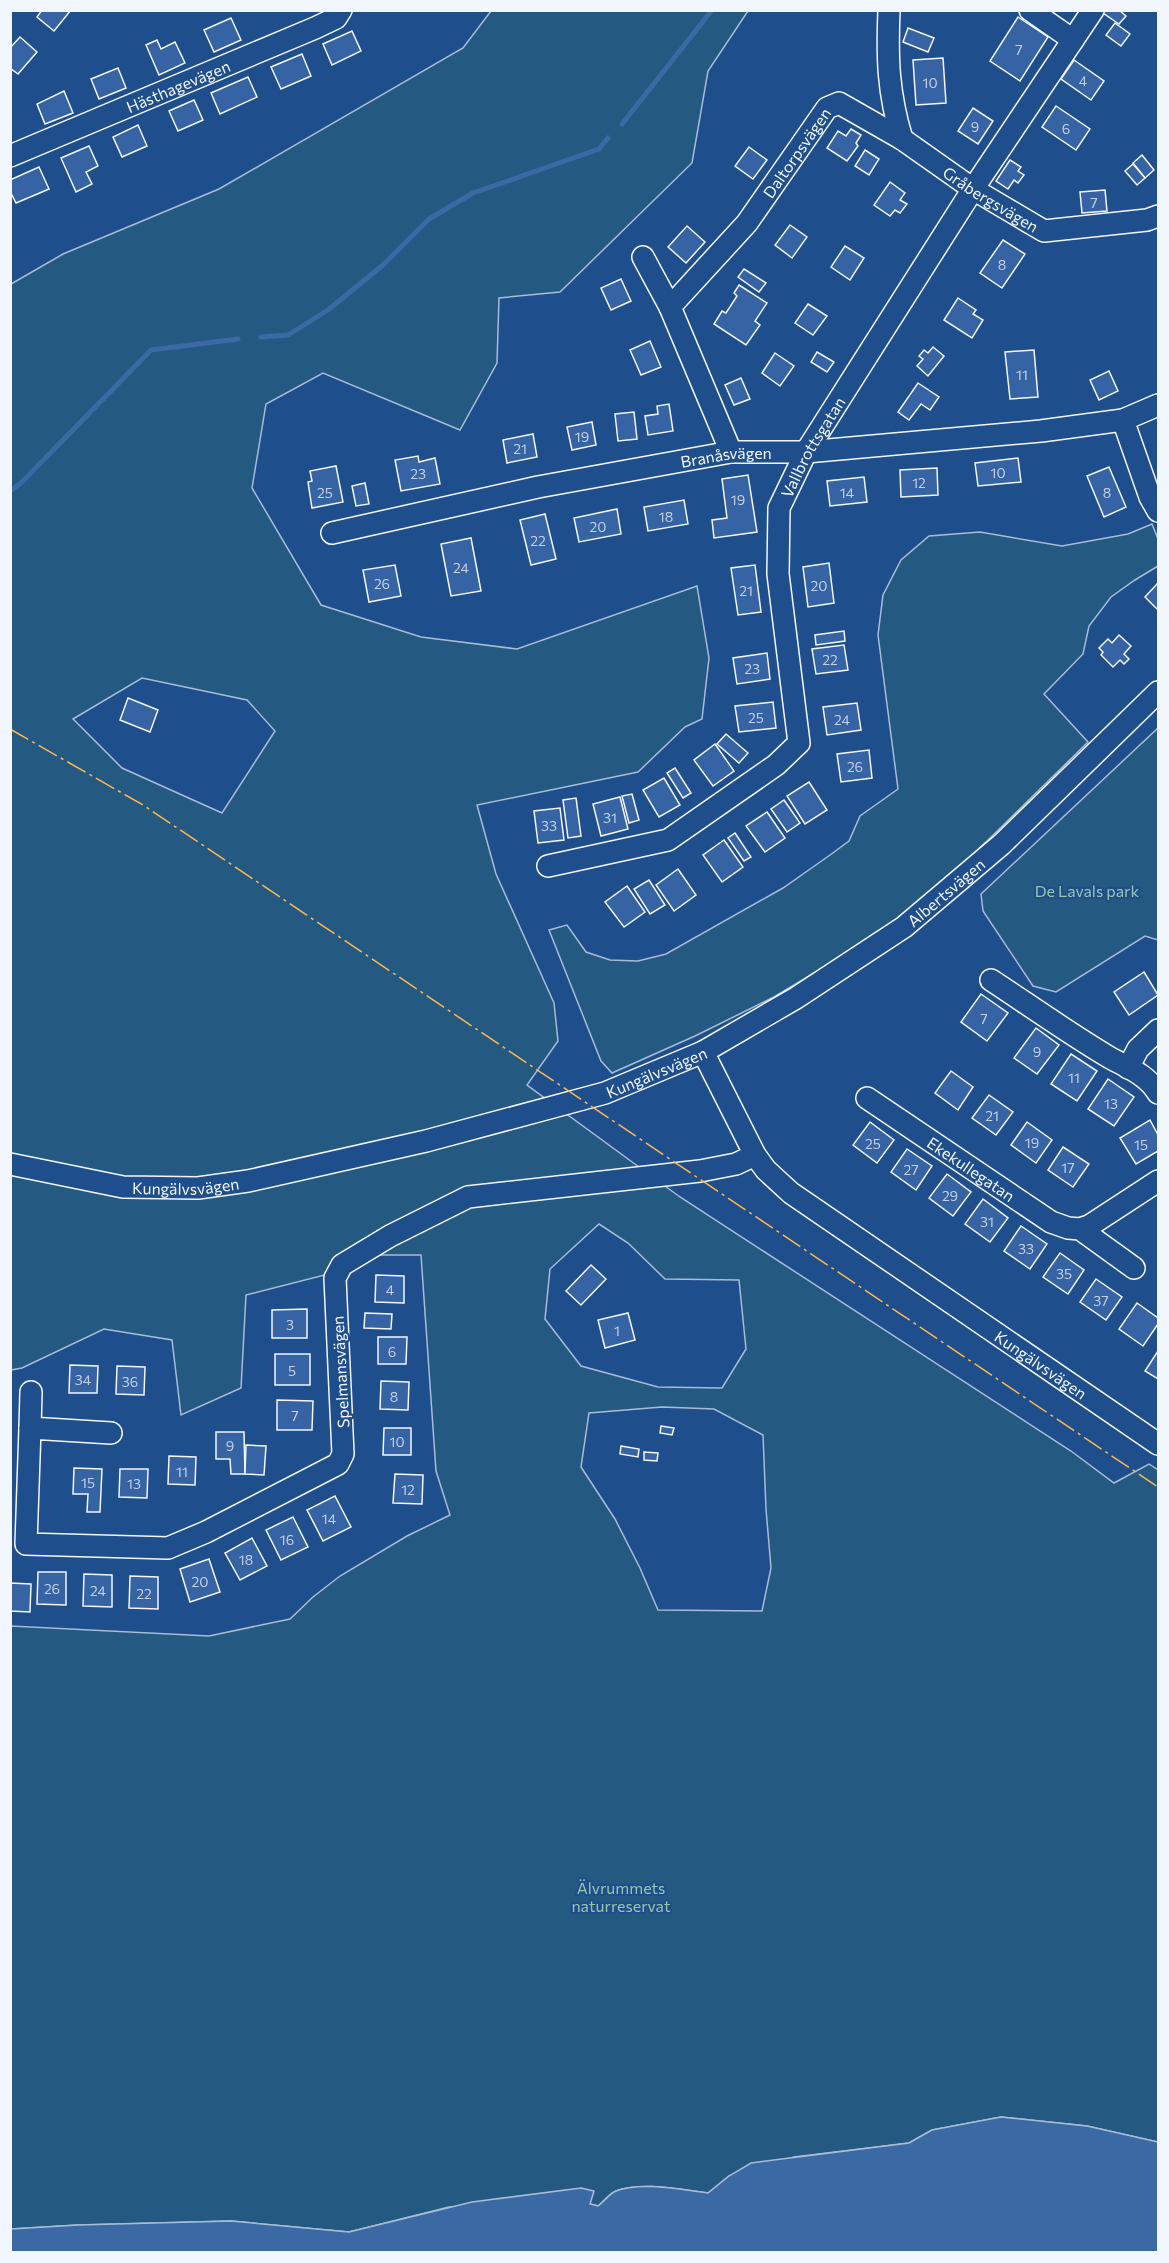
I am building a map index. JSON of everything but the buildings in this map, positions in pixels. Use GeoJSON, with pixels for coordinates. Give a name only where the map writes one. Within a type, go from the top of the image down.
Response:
{"type":"FeatureCollection","features":[{"type":"Feature","properties":{"kind":"street","name":"Hästhagevägen"},"geometry":{"type":"LineString","coordinates":[[10,156],[336,18],[341,10]]}},
{"type":"Feature","properties":{"kind":"street"},"geometry":{"type":"LineString","coordinates":[[890,10],[887,56],[889,83],[902,140]]}},
{"type":"Feature","properties":{"kind":"street"},"geometry":{"type":"LineString","coordinates":[[1030,10],[1073,40]]}},
{"type":"Feature","properties":{"kind":"street","name":"Vallbrottsgatan"},"geometry":{"type":"LineString","coordinates":[[548,866],[668,840],[776,765],[799,743],[778,574],[779,508],[806,452],[973,189],[1093,10]]}},
{"type":"Feature","properties":{"kind":"street","name":"Daltorpsvägen"},"geometry":{"type":"LineString","coordinates":[[670,307],[747,223],[827,108],[839,103],[902,140]]}},
{"type":"Feature","properties":{"kind":"street","name":"Gråbergsvägen"},"geometry":{"type":"LineString","coordinates":[[902,140],[973,189],[1044,231],[1147,220],[1158,216]]}},
{"type":"Feature","properties":{"kind":"street"},"geometry":{"type":"LineString","coordinates":[[643,257],[670,307],[731,452]]}},
{"type":"Feature","properties":{"kind":"street","name":"Branåsvägen"},"geometry":{"type":"LineString","coordinates":[[332,533],[538,488],[731,452],[806,452],[1041,431],[1123,420],[1158,405]]}},
{"type":"Feature","properties":{"kind":"street"},"geometry":{"type":"LineString","coordinates":[[1123,420],[1150,497],[1158,511]]}},
{"type":"Feature","properties":{"kind":"street","name":"Albertsvägen"},"geometry":{"type":"LineString","coordinates":[[703,1052],[796,998],[904,927],[1002,844],[1158,692]]}},
{"type":"Feature","properties":{"kind":"street"},"geometry":{"type":"LineString","coordinates":[[991,980],[1128,1068],[1155,1087],[1158,1093]]}},
{"type":"Feature","properties":{"kind":"street"},"geometry":{"type":"LineString","coordinates":[[1128,1068],[1138,1049],[1158,1030]]}},
{"type":"Feature","properties":{"kind":"street","name":"Kungälvsvägen"},"geometry":{"type":"LineString","coordinates":[[10,1164],[123,1187],[198,1188],[248,1181],[426,1141],[605,1093],[703,1052],[755,1155],[766,1170],[790,1193],[1158,1444]]}},
{"type":"Feature","properties":{"kind":"street","name":"Ekekullegatan"},"geometry":{"type":"LineString","coordinates":[[867,1098],[1051,1222],[1068,1228],[1080,1229],[1134,1268]]}},
{"type":"Feature","properties":{"kind":"street","name":"Spelmansvägen"},"geometry":{"type":"LineString","coordinates":[[31,1392],[26,1544],[168,1548],[206,1532],[338,1464],[343,1454],[335,1278],[342,1265],[390,1236],[468,1197],[700,1171],[736,1164],[755,1155]]}},
{"type":"Feature","properties":{"kind":"street"},"geometry":{"type":"LineString","coordinates":[[1080,1229],[1089,1226],[1158,1181]]}},
{"type":"Feature","properties":{"kind":"street"},"geometry":{"type":"LineString","coordinates":[[30,1428],[111,1432]]}},
{"type":"Feature","properties":{"kind":"green space","name":"Älvrummets naturreservat"},"geometry":{"type":"Polygon","coordinates":[[[491,11],[748,11],[708,71],[692,163],[560,292],[499,298],[497,363],[460,430],[323,373],[266,404],[252,488],[321,605],[421,637],[517,649],[697,586],[709,658],[702,719],[685,727],[638,772],[477,805],[496,874],[554,1003],[558,1041],[527,1085],[680,1197],[1071,1451],[1114,1483],[1149,1464],[1158,1470],[1158,2142],[1087,2126],[1001,2117],[932,2130],[909,2143],[794,2157],[729,2176],[708,2193],[662,2187],[626,2188],[609,2195],[598,2206],[590,2204],[449,2207],[349,2232],[231,2221],[11,2229],[11,1626],[209,1636],[290,1619],[340,1576],[407,1536],[450,1515],[436,1471],[421,1255],[377,1255],[352,1268],[246,1295],[241,1388],[181,1415],[172,1340],[104,1329],[22,1368],[11,1370],[11,284],[63,254],[219,189],[463,48],[491,11]],[[142,678],[73,719],[122,768],[222,813],[275,731],[247,700],[142,678]],[[599,1224],[550,1269],[545,1319],[581,1366],[658,1387],[722,1388],[746,1349],[739,1280],[665,1279],[628,1243],[599,1224]],[[662,1407],[589,1413],[581,1467],[615,1519],[658,1610],[762,1611],[771,1568],[763,1435],[714,1409],[662,1407]]]}},
{"type":"Feature","properties":{"kind":"green space"},"geometry":{"type":"Polygon","coordinates":[[[1152,524],[1158,539],[1158,566],[1111,597],[1089,626],[1083,654],[1044,694],[1088,742],[916,907],[846,954],[774,997],[612,1073],[601,1061],[549,930],[567,925],[586,952],[610,960],[638,961],[666,954],[783,888],[849,841],[860,816],[898,789],[878,635],[883,595],[901,560],[929,536],[980,532],[1062,546],[1128,534],[1152,524]]]}},
{"type":"Feature","properties":{"kind":"green space","name":"De Lavals park"},"geometry":{"type":"Polygon","coordinates":[[[1158,728],[1158,940],[1145,936],[1056,992],[1033,986],[983,911],[981,894],[1158,728]]]}},
{"type":"Feature","properties":{"kind":"shaded area"},"geometry":{"type":"Polygon","coordinates":[[[1001,2117],[1087,2126],[1158,2142],[1158,2252],[11,2252],[11,2229],[231,2221],[349,2232],[472,2202],[581,2188],[594,2191],[590,2204],[598,2206],[614,2192],[626,2188],[662,2187],[708,2193],[729,2176],[751,2163],[909,2143],[932,2130],[1001,2117]]]}},
{"type":"Feature","properties":{"kind":"waterway"},"geometry":{"type":"LineString","coordinates":[[622,124],[712,10]]}},
{"type":"Feature","properties":{"kind":"waterway"},"geometry":{"type":"LineString","coordinates":[[261,337],[288,335],[328,310],[383,265],[429,219],[473,193],[599,149],[608,138]]}},
{"type":"Feature","properties":{"kind":"waterway"},"geometry":{"type":"LineString","coordinates":[[10,491],[21,483],[151,350],[238,339]]}},
{"type":"Feature","properties":{"kind":"power"},"geometry":{"type":"LineString","coordinates":[[10,729],[143,805],[1158,1487]]}}]}
